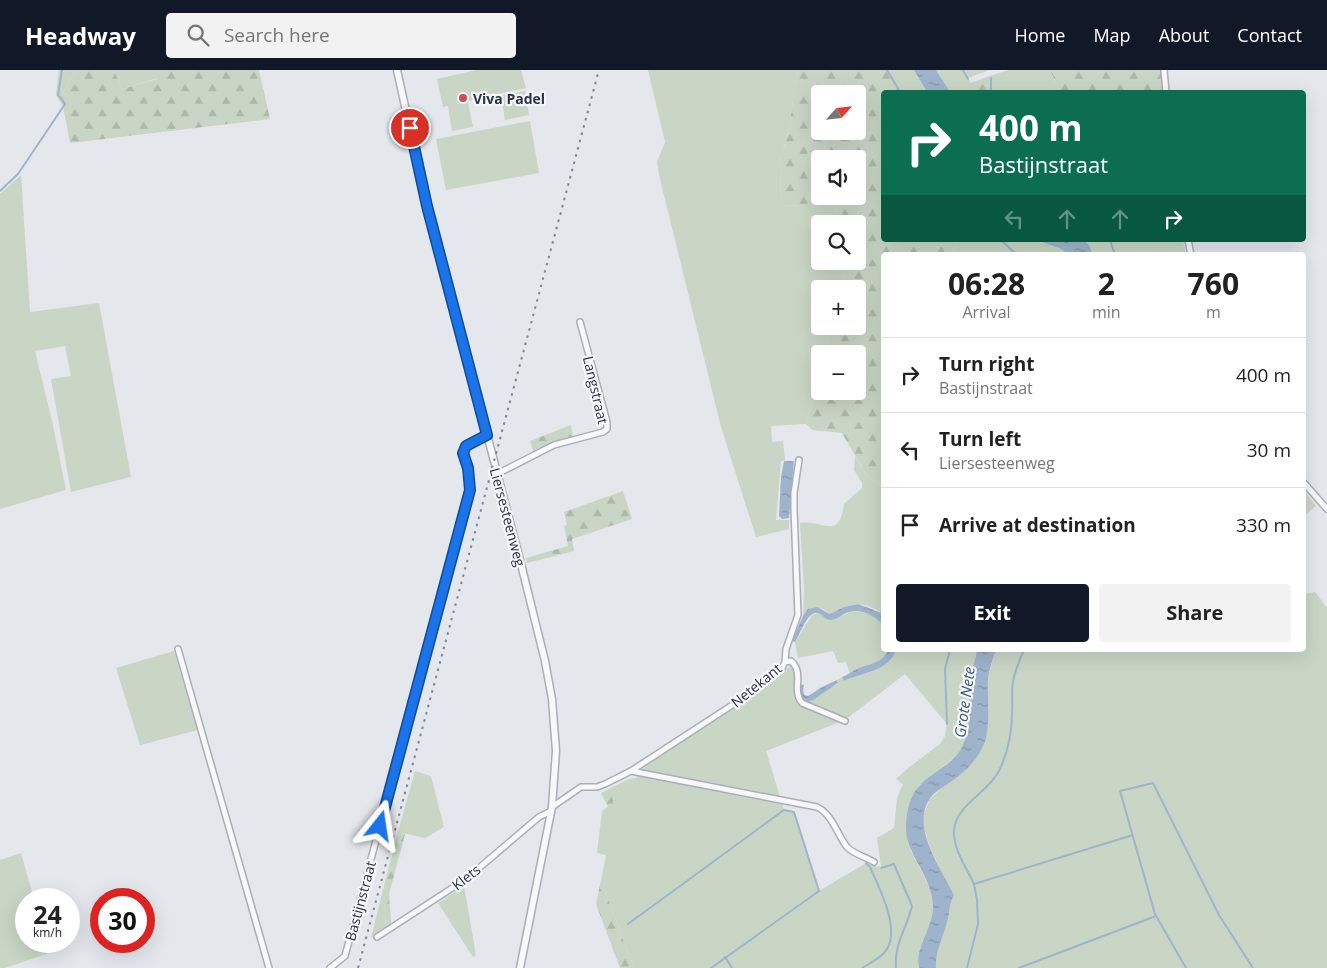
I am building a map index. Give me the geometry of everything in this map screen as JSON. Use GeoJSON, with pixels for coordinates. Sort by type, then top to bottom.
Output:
{"type":"FeatureCollection","features":[{"type":"Feature","properties":{"kind":"street","name":"Liersesteenweg"},"geometry":{"type":"LineString","coordinates":[[397,70],[427,206],[543,652],[552,699],[556,751],[551,809],[520,968]]}},
{"type":"Feature","properties":{"kind":"street"},"geometry":{"type":"LineString","coordinates":[[1164,70],[1166,90]]}},
{"type":"Feature","properties":{"kind":"street","name":"Langstraat"},"geometry":{"type":"LineString","coordinates":[[497,474],[554,446],[603,432],[607,429],[607,422],[580,322]]}},
{"type":"Feature","properties":{"kind":"street","name":"Bastijnstraat"},"geometry":{"type":"LineString","coordinates":[[330,968],[345,956],[470,490],[468,468],[463,453],[466,446],[487,435]]}},
{"type":"Feature","properties":{"kind":"street","name":"Netekant"},"geometry":{"type":"LineString","coordinates":[[551,809],[582,787],[605,784],[632,771],[743,698],[782,668],[785,662],[786,648],[798,615],[794,493],[799,460]]}},
{"type":"Feature","properties":{"kind":"street"},"geometry":{"type":"LineString","coordinates":[[1306,485],[1327,509]]}},
{"type":"Feature","properties":{"kind":"street"},"geometry":{"type":"LineString","coordinates":[[178,649],[269,968]]}},
{"type":"Feature","properties":{"kind":"street"},"geometry":{"type":"LineString","coordinates":[[785,662],[791,661],[795,665],[799,678],[797,697],[802,703],[845,721]]}},
{"type":"Feature","properties":{"kind":"street"},"geometry":{"type":"LineString","coordinates":[[632,771],[808,804],[821,809],[848,848],[874,862]]}},
{"type":"Feature","properties":{"kind":"street","name":"Klets"},"geometry":{"type":"LineString","coordinates":[[377,937],[466,879],[539,816],[551,809]]}},
{"type":"Feature","properties":{"kind":"green space"},"geometry":{"type":"Polygon","coordinates":[[[59,70],[76,70],[61,96],[63,106],[56,95],[59,70]]]}},
{"type":"Feature","properties":{"kind":"green space"},"geometry":{"type":"Polygon","coordinates":[[[76,70],[114,70],[122,89],[157,79],[155,70],[259,70],[270,119],[70,143],[61,96],[76,70]]]}},
{"type":"Feature","properties":{"kind":"green space"},"geometry":{"type":"Polygon","coordinates":[[[114,70],[155,70],[158,78],[122,89],[114,70]]]}},
{"type":"Feature","properties":{"kind":"green space","name":"Viva Padel"},"geometry":{"type":"Polygon","coordinates":[[[477,70],[521,70],[526,88],[454,104],[468,102],[473,127],[452,131],[448,106],[443,107],[437,79],[477,70]]]}},
{"type":"Feature","properties":{"kind":"green space"},"geometry":{"type":"Polygon","coordinates":[[[648,70],[797,70],[789,130],[780,161],[781,206],[836,205],[837,215],[811,215],[811,270],[844,270],[845,278],[844,280],[811,280],[811,335],[828,335],[826,345],[811,345],[812,400],[806,424],[771,426],[772,442],[783,441],[785,460],[781,461],[776,520],[789,520],[789,529],[756,537],[721,427],[660,179],[657,162],[665,142],[648,70]]]}},
{"type":"Feature","properties":{"kind":"green space"},"geometry":{"type":"Polygon","coordinates":[[[797,70],[887,70],[899,90],[881,90],[881,242],[958,242],[952,252],[881,252],[881,485],[867,476],[842,433],[812,430],[806,424],[812,400],[866,400],[866,345],[826,345],[828,335],[866,335],[866,280],[844,280],[844,270],[866,270],[866,215],[837,215],[836,205],[866,205],[866,150],[811,150],[811,205],[781,206],[780,161],[789,130],[797,70]]]}},
{"type":"Feature","properties":{"kind":"green space"},"geometry":{"type":"Polygon","coordinates":[[[887,70],[914,70],[926,90],[899,90],[887,70]]]}},
{"type":"Feature","properties":{"kind":"green space"},"geometry":{"type":"Polygon","coordinates":[[[936,70],[990,70],[968,78],[975,90],[949,90],[936,70]]]}},
{"type":"Feature","properties":{"kind":"green space"},"geometry":{"type":"Polygon","coordinates":[[[1008,70],[1050,70],[1059,90],[991,90],[990,76],[1008,70]]]}},
{"type":"Feature","properties":{"kind":"green space"},"geometry":{"type":"Polygon","coordinates":[[[1050,70],[1162,70],[1163,90],[1059,90],[1050,70]]]}},
{"type":"Feature","properties":{"kind":"green space"},"geometry":{"type":"Polygon","coordinates":[[[990,76],[991,90],[975,90],[970,83],[990,76]]]}},
{"type":"Feature","properties":{"kind":"green space","name":"Viva Padel"},"geometry":{"type":"Polygon","coordinates":[[[525,91],[529,115],[505,120],[501,96],[525,91]]]}},
{"type":"Feature","properties":{"kind":"green space"},"geometry":{"type":"Polygon","coordinates":[[[530,121],[539,173],[446,190],[436,139],[530,121]]]}},
{"type":"Feature","properties":{"kind":"green space"},"geometry":{"type":"Polygon","coordinates":[[[21,175],[30,312],[99,303],[131,477],[71,492],[51,379],[71,376],[65,346],[35,351],[66,490],[0,509],[0,194],[21,175]]]}},
{"type":"Feature","properties":{"kind":"green space"},"geometry":{"type":"Polygon","coordinates":[[[958,242],[1039,242],[1046,243],[1066,252],[952,252],[958,242]]]}},
{"type":"Feature","properties":{"kind":"green space"},"geometry":{"type":"Polygon","coordinates":[[[1086,242],[1183,242],[1185,252],[1092,252],[1086,242]]]}},
{"type":"Feature","properties":{"kind":"green space"},"geometry":{"type":"Polygon","coordinates":[[[571,425],[573,437],[533,451],[530,441],[571,425]]]}},
{"type":"Feature","properties":{"kind":"green space"},"geometry":{"type":"Polygon","coordinates":[[[855,456],[867,476],[881,485],[881,612],[869,606],[857,604],[830,614],[823,609],[811,608],[803,616],[804,589],[800,523],[834,526],[842,516],[844,504],[862,488],[862,483],[854,470],[855,456]]]}},
{"type":"Feature","properties":{"kind":"green space"},"geometry":{"type":"Polygon","coordinates":[[[623,491],[632,519],[572,539],[574,551],[527,563],[526,558],[568,546],[564,526],[567,525],[564,512],[623,491]]]}},
{"type":"Feature","properties":{"kind":"green space"},"geometry":{"type":"Polygon","coordinates":[[[1306,494],[1316,506],[1306,514],[1306,494]]]}},
{"type":"Feature","properties":{"kind":"green space"},"geometry":{"type":"Polygon","coordinates":[[[1315,592],[1327,608],[1327,968],[936,968],[938,950],[954,895],[930,847],[922,818],[930,799],[985,741],[988,677],[995,652],[1306,652],[1306,594],[1315,592]]]}},
{"type":"Feature","properties":{"kind":"green space"},"geometry":{"type":"Polygon","coordinates":[[[852,611],[870,614],[879,619],[881,621],[881,652],[887,652],[885,655],[877,662],[850,674],[846,662],[838,663],[833,651],[798,658],[795,642],[812,615],[818,613],[832,620],[852,611]]]}},
{"type":"Feature","properties":{"kind":"green space"},"geometry":{"type":"Polygon","coordinates":[[[174,651],[198,730],[140,745],[116,668],[174,651]]]}},
{"type":"Feature","properties":{"kind":"green space"},"geometry":{"type":"Polygon","coordinates":[[[895,652],[977,652],[970,680],[968,733],[961,750],[948,763],[919,785],[906,826],[911,851],[931,890],[934,904],[933,918],[921,947],[919,968],[634,968],[601,880],[606,855],[597,853],[602,811],[613,803],[613,792],[636,778],[646,765],[791,666],[795,669],[805,701],[838,684],[837,680],[842,677],[844,681],[881,667],[895,652]],[[905,674],[845,720],[766,751],[784,810],[794,812],[819,891],[866,863],[881,867],[877,838],[894,828],[897,798],[903,784],[896,779],[940,744],[945,736],[947,724],[905,674]]]}},
{"type":"Feature","properties":{"kind":"green space"},"geometry":{"type":"Polygon","coordinates":[[[415,771],[431,776],[444,827],[425,838],[398,832],[415,771]]]}},
{"type":"Feature","properties":{"kind":"green space"},"geometry":{"type":"Polygon","coordinates":[[[636,778],[613,792],[613,803],[608,807],[601,793],[629,779],[636,778]]]}},
{"type":"Feature","properties":{"kind":"green space"},"geometry":{"type":"Polygon","coordinates":[[[398,832],[405,834],[389,894],[391,923],[386,925],[384,902],[380,901],[398,832]]]}},
{"type":"Feature","properties":{"kind":"green space"},"geometry":{"type":"Polygon","coordinates":[[[21,853],[31,888],[15,888],[15,953],[49,953],[5,968],[0,968],[0,860],[21,853]]]}},
{"type":"Feature","properties":{"kind":"green space"},"geometry":{"type":"Polygon","coordinates":[[[601,880],[634,968],[620,968],[596,904],[601,880]]]}},
{"type":"Feature","properties":{"kind":"green space"},"geometry":{"type":"Polygon","coordinates":[[[464,886],[476,955],[473,957],[438,903],[464,886]]]}},
{"type":"Feature","properties":{"kind":"green space"},"geometry":{"type":"Polygon","coordinates":[[[380,901],[384,902],[386,925],[391,923],[392,926],[371,938],[380,901]]]}},
{"type":"Feature","properties":{"kind":"water"},"geometry":{"type":"Polygon","coordinates":[[[914,70],[936,70],[949,90],[926,90],[914,70]]]}},
{"type":"Feature","properties":{"kind":"water"},"geometry":{"type":"Polygon","coordinates":[[[1042,242],[1086,242],[1092,252],[1066,252],[1042,242]]]}},
{"type":"Feature","properties":{"kind":"water"},"geometry":{"type":"Polygon","coordinates":[[[784,461],[794,461],[789,518],[782,519],[779,516],[781,477],[784,461]]]}},
{"type":"Feature","properties":{"kind":"water"},"geometry":{"type":"Polygon","coordinates":[[[858,604],[881,613],[881,623],[871,615],[856,611],[851,611],[832,620],[814,613],[806,621],[795,642],[792,641],[808,609],[817,607],[830,614],[844,607],[858,604]]]}},
{"type":"Feature","properties":{"kind":"water"},"geometry":{"type":"Polygon","coordinates":[[[887,652],[895,652],[887,663],[881,667],[844,681],[842,677],[883,658],[887,652]]]}},
{"type":"Feature","properties":{"kind":"water"},"geometry":{"type":"Polygon","coordinates":[[[977,652],[995,652],[988,679],[988,721],[984,744],[970,766],[933,795],[924,811],[926,836],[930,849],[954,895],[938,950],[936,968],[919,968],[919,953],[931,921],[933,906],[929,885],[909,845],[906,824],[907,813],[911,798],[917,789],[924,781],[953,759],[962,747],[969,714],[970,680],[977,652]]]}},
{"type":"Feature","properties":{"kind":"water"},"geometry":{"type":"Polygon","coordinates":[[[837,680],[838,683],[813,700],[807,702],[800,694],[800,684],[804,685],[804,693],[808,696],[837,680]]]}},
{"type":"Feature","properties":{"kind":"waterway"},"geometry":{"type":"LineString","coordinates":[[0,191],[18,174],[65,104],[58,95],[62,70]]}},
{"type":"Feature","properties":{"kind":"waterway"},"geometry":{"type":"LineString","coordinates":[[887,70],[899,90]]}},
{"type":"Feature","properties":{"kind":"waterway"},"geometry":{"type":"LineString","coordinates":[[963,70],[968,79]]}},
{"type":"Feature","properties":{"kind":"waterway"},"geometry":{"type":"LineString","coordinates":[[991,78],[991,90]]}},
{"type":"Feature","properties":{"kind":"waterway"},"geometry":{"type":"LineString","coordinates":[[1003,242],[1014,252]]}},
{"type":"Feature","properties":{"kind":"waterway"},"geometry":{"type":"LineString","coordinates":[[1111,242],[1114,252]]}},
{"type":"Feature","properties":{"kind":"waterway","name":"Grote Nete"},"geometry":{"type":"LineString","coordinates":[[947,724],[945,669],[949,652]]}},
{"type":"Feature","properties":{"kind":"waterway"},"geometry":{"type":"LineString","coordinates":[[974,884],[961,859],[954,838],[954,831],[960,814],[994,779],[1002,764],[1009,743],[1013,682],[1023,652]]}},
{"type":"Feature","properties":{"kind":"waterway"},"geometry":{"type":"LineString","coordinates":[[1186,968],[1155,914],[1120,791],[1153,783],[1219,915],[1253,968]]}},
{"type":"Feature","properties":{"kind":"waterway"},"geometry":{"type":"LineString","coordinates":[[628,924],[784,810],[794,812],[819,891],[711,968]]}},
{"type":"Feature","properties":{"kind":"waterway"},"geometry":{"type":"LineString","coordinates":[[967,968],[978,924],[974,884],[1133,835]]}},
{"type":"Feature","properties":{"kind":"waterway"},"geometry":{"type":"LineString","coordinates":[[862,968],[883,955],[890,940],[891,930],[890,919],[883,896],[870,867],[866,863]]}},
{"type":"Feature","properties":{"kind":"waterway"},"geometry":{"type":"LineString","coordinates":[[881,868],[894,864],[912,906],[899,943],[896,968]]}},
{"type":"Feature","properties":{"kind":"waterway"},"geometry":{"type":"LineString","coordinates":[[1019,968],[1156,916]]}},
{"type":"Feature","properties":{"kind":"waterway"},"geometry":{"type":"LineString","coordinates":[[725,957],[732,968]]}},
{"type":"Feature","properties":{"kind":"railway"},"geometry":{"type":"LineString","coordinates":[[358,968],[599,70]]}},
{"type":"Feature","properties":{"kind":"place","name":"Viva Padel"},"geometry":{"type":"Point","coordinates":[463,98]}},
{"type":"Feature","properties":{"kind":"route"},"geometry":{"type":"LineString","coordinates":[[380,826],[470,490],[468,468],[463,453],[466,446],[487,435],[427,206],[410,128]]}}]}
